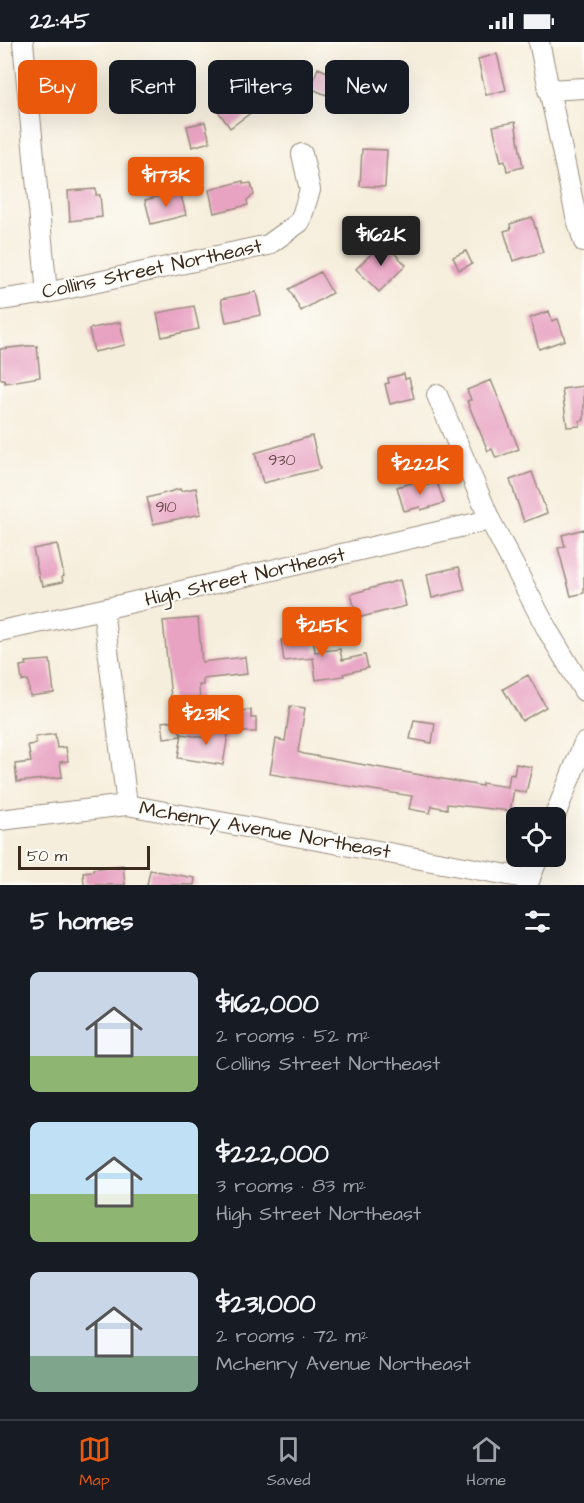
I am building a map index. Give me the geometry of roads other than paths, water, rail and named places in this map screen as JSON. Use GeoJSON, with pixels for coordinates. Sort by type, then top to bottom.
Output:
{"type":"FeatureCollection","features":[{"type":"Feature","properties":{"kind":"street"},"geometry":{"type":"LineString","coordinates":[[23,42],[47,293]]}},
{"type":"Feature","properties":{"kind":"street"},"geometry":{"type":"LineString","coordinates":[[539,42],[576,216],[584,242]]}},
{"type":"Feature","properties":{"kind":"street"},"geometry":{"type":"LineString","coordinates":[[548,90],[584,88]]}},
{"type":"Feature","properties":{"kind":"street","name":"Collins Street Northeast"},"geometry":{"type":"LineString","coordinates":[[0,300],[47,293],[268,245],[300,222],[310,190],[302,154]]}},
{"type":"Feature","properties":{"kind":"street"},"geometry":{"type":"LineString","coordinates":[[436,395],[490,520],[548,631],[584,691]]}},
{"type":"Feature","properties":{"kind":"street","name":"High Street Northeast"},"geometry":{"type":"LineString","coordinates":[[0,631],[490,520]]}},
{"type":"Feature","properties":{"kind":"street"},"geometry":{"type":"LineString","coordinates":[[103,609],[127,805]]}},
{"type":"Feature","properties":{"kind":"street"},"geometry":{"type":"LineString","coordinates":[[558,807],[584,743]]}},
{"type":"Feature","properties":{"kind":"street","name":"Mchenry Avenue Northeast"},"geometry":{"type":"LineString","coordinates":[[0,820],[127,805],[529,882]]}},
{"type":"Feature","properties":{"kind":"street"},"geometry":{"type":"LineString","coordinates":[[529,882],[535,867]]}}]}
